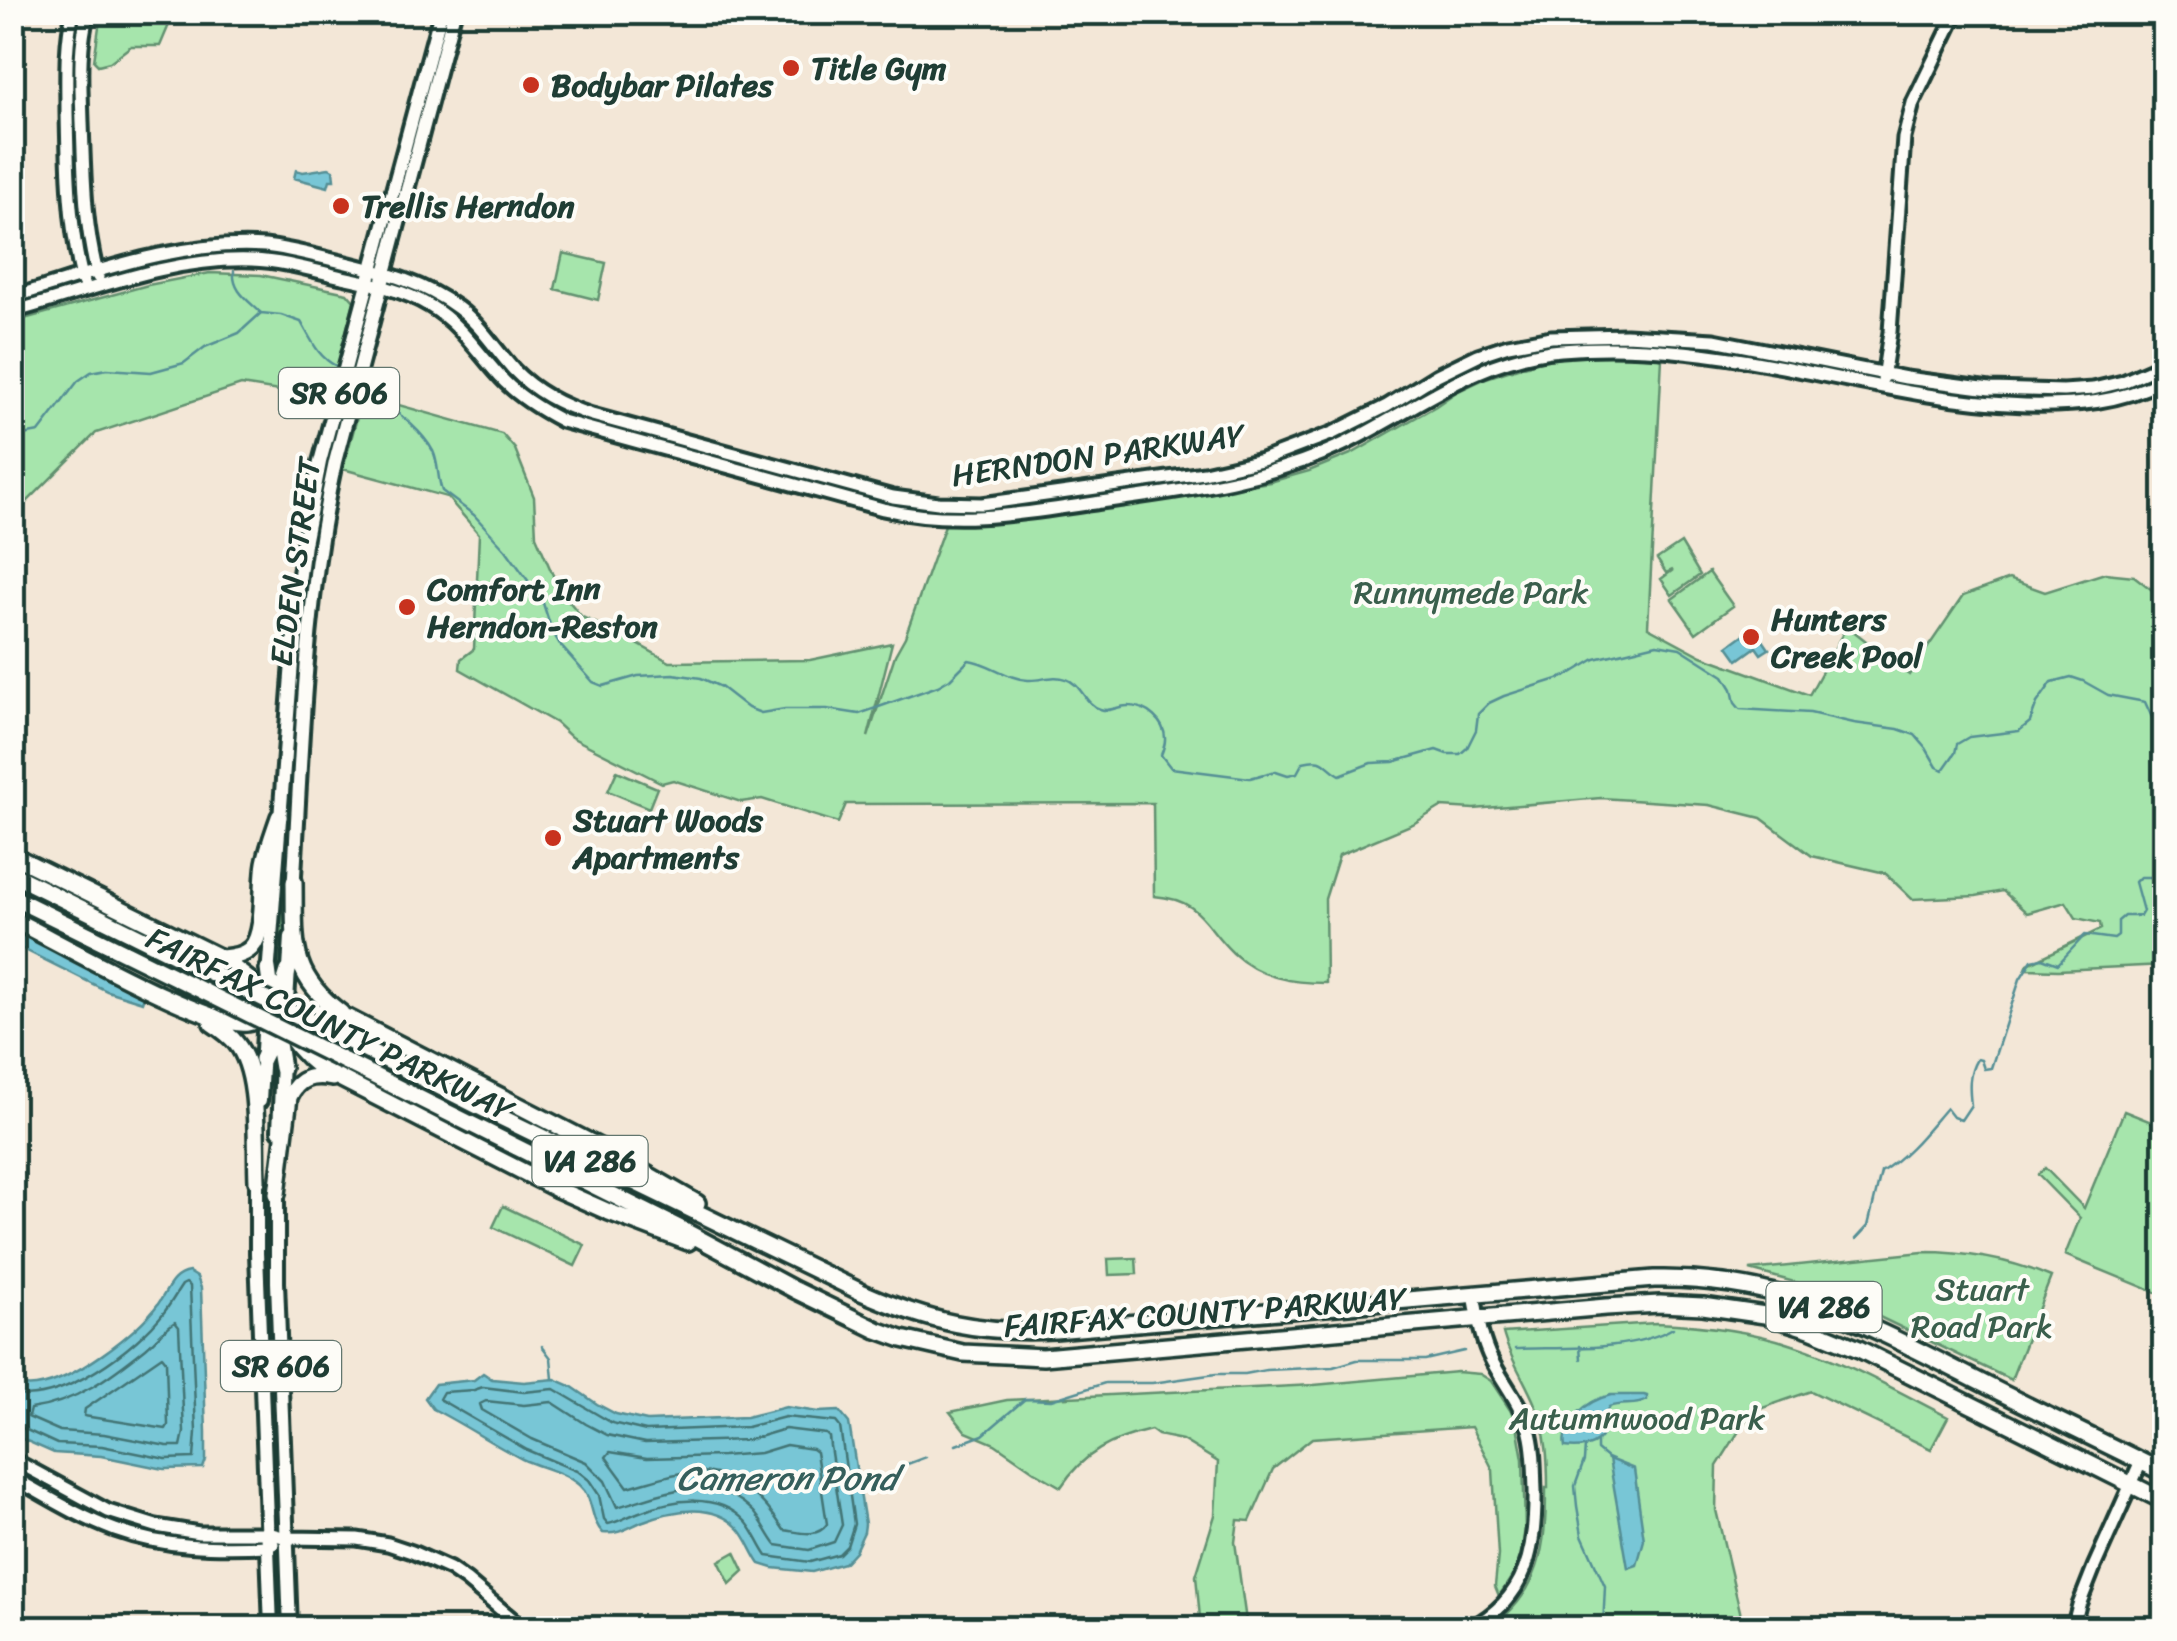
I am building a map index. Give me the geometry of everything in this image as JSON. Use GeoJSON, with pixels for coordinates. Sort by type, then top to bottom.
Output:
{"type":"FeatureCollection","features":[{"type":"Feature","properties":{"kind":"highway"},"geometry":{"type":"LineString","coordinates":[[221,958],[246,952],[255,942],[264,868],[279,816]]}},
{"type":"Feature","properties":{"kind":"highway"},"geometry":{"type":"LineString","coordinates":[[12,856],[221,958],[248,979],[305,1056],[340,1080],[573,1197],[784,1284]]}},
{"type":"Feature","properties":{"kind":"highway","name":"FAIRFAX COUNTY PARKWAY"},"geometry":{"type":"LineString","coordinates":[[12,874],[674,1202],[886,1304],[926,1318],[1014,1332],[1678,1279],[1732,1283],[1786,1294],[1830,1309],[2164,1473]]}},
{"type":"Feature","properties":{"kind":"highway"},"geometry":{"type":"LineString","coordinates":[[294,882],[300,967],[314,990],[348,1018]]}},
{"type":"Feature","properties":{"kind":"highway","name":"FAIRFAX COUNTY PARKWAY"},"geometry":{"type":"LineString","coordinates":[[12,897],[784,1284],[902,1338],[963,1352],[1009,1357],[1079,1355],[1660,1304],[1703,1306],[1765,1315],[1810,1329],[2164,1501]]}},
{"type":"Feature","properties":{"kind":"highway"},"geometry":{"type":"LineString","coordinates":[[12,919],[188,1008],[236,1043],[253,1082],[257,1181]]}},
{"type":"Feature","properties":{"kind":"highway"},"geometry":{"type":"LineString","coordinates":[[268,970],[269,1008]]}},
{"type":"Feature","properties":{"kind":"highway"},"geometry":{"type":"LineString","coordinates":[[188,1008],[228,1022],[250,1022],[269,1008],[288,971]]}},
{"type":"Feature","properties":{"kind":"highway"},"geometry":{"type":"LineString","coordinates":[[262,1059],[295,1017],[309,1011],[324,1011],[348,1018],[603,1149],[836,1280]]}},
{"type":"Feature","properties":{"kind":"highway"},"geometry":{"type":"LineString","coordinates":[[282,1029],[282,1071]]}},
{"type":"Feature","properties":{"kind":"highway"},"geometry":{"type":"LineString","coordinates":[[277,1194],[286,1105],[292,1090],[302,1080],[314,1076],[340,1080]]}},
{"type":"Feature","properties":{"kind":"main road"},"geometry":{"type":"LineString","coordinates":[[72,12],[67,56],[72,233],[85,291]]}},
{"type":"Feature","properties":{"kind":"main road"},"geometry":{"type":"LineString","coordinates":[[88,12],[81,60],[83,164],[88,233],[101,286]]}},
{"type":"Feature","properties":{"kind":"main road","name":"ELDEN STREET"},"geometry":{"type":"LineString","coordinates":[[282,1029],[310,610],[320,533],[440,12]]}},
{"type":"Feature","properties":{"kind":"main road","name":"ELDEN STREET"},"geometry":{"type":"LineString","coordinates":[[268,970],[304,544],[320,462],[454,12]]}},
{"type":"Feature","properties":{"kind":"main road"},"geometry":{"type":"LineString","coordinates":[[1881,387],[1890,332],[1904,138],[1913,103],[1957,12]]}},
{"type":"Feature","properties":{"kind":"main road","name":"HERNDON PARKWAY"},"geometry":{"type":"LineString","coordinates":[[12,297],[166,254],[208,247],[280,248],[377,278],[428,304],[469,338],[507,384],[529,402],[562,420],[883,509],[942,518],[1016,515],[1253,477],[1338,447],[1484,368],[1556,350],[1694,352],[1963,401],[2067,406],[2110,400],[2164,380]]}},
{"type":"Feature","properties":{"kind":"main road","name":"HERNDON PARKWAY"},"geometry":{"type":"LineString","coordinates":[[12,312],[167,268],[240,260],[377,278],[430,290],[453,304],[476,323],[524,380],[564,405],[893,496],[938,504],[998,503],[1249,464],[1334,433],[1478,355],[1551,337],[1684,337],[1976,388],[2078,391],[2124,382],[2164,364]]}},
{"type":"Feature","properties":{"kind":"main road","name":"SR 606"},"geometry":{"type":"LineString","coordinates":[[269,1008],[262,1059],[257,1252],[271,1628]]}},
{"type":"Feature","properties":{"kind":"main road","name":"SR 606"},"geometry":{"type":"LineString","coordinates":[[282,1071],[277,1282],[290,1628]]}},
{"type":"Feature","properties":{"kind":"main road"},"geometry":{"type":"LineString","coordinates":[[1470,1628],[1502,1606],[1520,1580],[1532,1550],[1535,1518],[1534,1456],[1528,1426],[1492,1361],[1474,1294]]}},
{"type":"Feature","properties":{"kind":"main road"},"geometry":{"type":"LineString","coordinates":[[12,1459],[134,1520],[198,1533],[268,1540]]}},
{"type":"Feature","properties":{"kind":"main road"},"geometry":{"type":"LineString","coordinates":[[2073,1628],[2079,1605],[2142,1462]]}},
{"type":"Feature","properties":{"kind":"main road"},"geometry":{"type":"LineString","coordinates":[[12,1477],[97,1523],[132,1536],[195,1546],[286,1538],[357,1539],[388,1544],[429,1558],[466,1580],[524,1628]]}},
{"type":"Feature","properties":{"kind":"green space"},"geometry":{"type":"Polygon","coordinates":[[[101,12],[174,13],[160,46],[131,46],[110,62],[98,65],[94,61],[101,12]]]}},
{"type":"Feature","properties":{"kind":"green space"},"geometry":{"type":"Polygon","coordinates":[[[563,253],[606,263],[598,300],[555,289],[563,253]]]}},
{"type":"Feature","properties":{"kind":"green space"},"geometry":{"type":"Polygon","coordinates":[[[210,273],[261,275],[347,293],[354,301],[329,399],[241,385],[96,433],[13,516],[13,322],[148,285],[210,273]]]}},
{"type":"Feature","properties":{"kind":"green space","name":"Runnymede Park"},"geometry":{"type":"Polygon","coordinates":[[[1611,355],[1662,358],[1648,627],[1702,656],[1809,695],[1847,626],[1909,675],[1963,596],[2009,579],[2045,592],[2105,573],[2134,576],[2156,593],[2164,611],[2164,965],[2026,969],[2028,964],[2101,929],[2100,923],[2076,918],[2066,902],[2027,913],[2003,891],[1912,899],[1885,873],[1812,856],[1761,818],[1709,805],[1601,798],[1474,809],[1441,807],[1413,824],[1339,855],[1325,899],[1326,983],[1276,977],[1233,953],[1193,908],[1154,896],[1153,803],[846,804],[838,823],[762,799],[741,802],[673,780],[662,783],[571,737],[556,723],[460,669],[461,659],[474,649],[479,534],[447,497],[343,469],[361,403],[374,398],[502,434],[515,449],[534,497],[536,536],[559,589],[582,617],[635,638],[634,642],[670,662],[810,660],[892,643],[868,737],[945,525],[982,524],[1270,482],[1353,453],[1486,378],[1540,361],[1611,355]]]}},
{"type":"Feature","properties":{"kind":"green space"},"geometry":{"type":"Polygon","coordinates":[[[1681,543],[1700,575],[1672,595],[1661,579],[1673,570],[1666,573],[1657,559],[1681,543]]]}},
{"type":"Feature","properties":{"kind":"green space"},"geometry":{"type":"Polygon","coordinates":[[[1709,572],[1733,606],[1696,633],[1672,599],[1709,572]]]}},
{"type":"Feature","properties":{"kind":"green space"},"geometry":{"type":"Polygon","coordinates":[[[617,771],[657,788],[649,808],[608,791],[617,771]]]}},
{"type":"Feature","properties":{"kind":"green space"},"geometry":{"type":"Polygon","coordinates":[[[287,828],[289,895],[281,973],[282,865],[287,828]]]}},
{"type":"Feature","properties":{"kind":"green space","name":"Stuart Road Park"},"geometry":{"type":"Polygon","coordinates":[[[2124,1111],[2164,1127],[2164,1296],[2065,1255],[2080,1218],[2038,1175],[2045,1168],[2084,1208],[2124,1111]]]}},
{"type":"Feature","properties":{"kind":"green space"},"geometry":{"type":"Polygon","coordinates":[[[503,1206],[585,1245],[575,1266],[493,1227],[503,1206]]]}},
{"type":"Feature","properties":{"kind":"green space","name":"Stuart Road Park"},"geometry":{"type":"Polygon","coordinates":[[[1923,1252],[1988,1258],[2051,1277],[2011,1380],[1846,1301],[1750,1270],[1923,1252]]]}},
{"type":"Feature","properties":{"kind":"green space"},"geometry":{"type":"Polygon","coordinates":[[[1136,1258],[1137,1274],[1109,1275],[1108,1259],[1136,1258]]]}},
{"type":"Feature","properties":{"kind":"green space","name":"Autumnwood Park"},"geometry":{"type":"Polygon","coordinates":[[[1656,1323],[1726,1329],[1793,1345],[1852,1368],[1948,1417],[1931,1449],[1811,1391],[1751,1412],[1717,1466],[1716,1510],[1744,1628],[1490,1628],[1520,1599],[1537,1567],[1548,1488],[1540,1417],[1503,1333],[1656,1323]]]}},
{"type":"Feature","properties":{"kind":"green space"},"geometry":{"type":"Polygon","coordinates":[[[1457,1372],[1480,1374],[1491,1381],[1516,1419],[1523,1459],[1525,1528],[1520,1564],[1499,1596],[1495,1586],[1498,1555],[1493,1470],[1471,1427],[1312,1438],[1273,1469],[1250,1521],[1238,1520],[1235,1542],[1247,1628],[1201,1628],[1196,1576],[1215,1515],[1218,1462],[1182,1440],[1151,1430],[1100,1449],[1079,1465],[1061,1487],[995,1444],[966,1432],[950,1412],[1007,1400],[1314,1385],[1457,1372]]]}},
{"type":"Feature","properties":{"kind":"green space"},"geometry":{"type":"Polygon","coordinates":[[[735,1552],[744,1571],[730,1584],[719,1561],[735,1552]]]}},
{"type":"Feature","properties":{"kind":"water"},"geometry":{"type":"Polygon","coordinates":[[[329,168],[334,180],[330,180],[328,187],[294,178],[296,170],[329,168]]]}},
{"type":"Feature","properties":{"kind":"water","name":"Hunters Creek Pool"},"geometry":{"type":"Polygon","coordinates":[[[1754,627],[1769,649],[1761,654],[1756,647],[1738,660],[1728,646],[1754,627]]]}},
{"type":"Feature","properties":{"kind":"water"},"geometry":{"type":"Polygon","coordinates":[[[12,926],[144,996],[142,1002],[107,991],[13,944],[12,926]]]}},
{"type":"Feature","properties":{"kind":"water"},"geometry":{"type":"Polygon","coordinates":[[[189,1272],[197,1277],[201,1288],[206,1432],[203,1468],[164,1469],[101,1456],[54,1453],[13,1435],[13,1384],[33,1386],[51,1382],[85,1366],[135,1329],[174,1280],[189,1272]]]}},
{"type":"Feature","properties":{"kind":"water","name":"Cameron Pond"},"geometry":{"type":"Polygon","coordinates":[[[483,1373],[492,1379],[524,1382],[555,1379],[616,1414],[647,1421],[746,1417],[786,1407],[839,1411],[849,1423],[864,1532],[844,1563],[812,1572],[760,1564],[739,1529],[729,1520],[705,1511],[666,1514],[618,1532],[603,1533],[588,1496],[573,1480],[500,1447],[433,1409],[425,1398],[435,1384],[474,1380],[483,1373]]]}},
{"type":"Feature","properties":{"kind":"water"},"geometry":{"type":"Polygon","coordinates":[[[1611,1395],[1644,1395],[1647,1400],[1609,1407],[1597,1441],[1565,1447],[1567,1429],[1578,1413],[1611,1395]]]}},
{"type":"Feature","properties":{"kind":"water"},"geometry":{"type":"Polygon","coordinates":[[[1609,1459],[1634,1469],[1644,1540],[1637,1565],[1628,1568],[1609,1459]]]}},
{"type":"Feature","properties":{"kind":"waterway"},"geometry":{"type":"LineString","coordinates":[[234,271],[238,290],[261,313]]}},
{"type":"Feature","properties":{"kind":"waterway"},"geometry":{"type":"LineString","coordinates":[[12,437],[39,432],[78,381],[91,372],[151,372],[184,363],[205,347],[239,333],[261,313],[301,322],[319,352],[336,366]]}},
{"type":"Feature","properties":{"kind":"waterway"},"geometry":{"type":"LineString","coordinates":[[367,389],[427,442],[435,456],[442,491],[474,515],[506,550],[542,600],[561,646],[593,682],[603,686],[638,676],[673,674],[701,678],[761,713],[827,709],[859,714],[938,686],[969,660],[1020,679],[1066,679],[1100,709],[1129,706],[1148,712],[1162,727],[1165,740],[1161,755],[1171,768],[1250,778],[1276,771],[1297,773],[1303,762],[1317,760],[1340,775],[1371,763],[1393,762],[1436,750],[1460,754],[1476,730],[1478,714],[1489,703],[1567,676],[1595,659],[1657,644],[1680,648],[1724,676],[1740,709],[1810,713],[1898,729],[1915,735],[1943,770],[1957,744],[1969,737],[2019,731],[2030,722],[2037,703],[2052,682],[2071,677],[2108,695],[2145,702],[2164,754]]}},
{"type":"Feature","properties":{"kind":"waterway"},"geometry":{"type":"LineString","coordinates":[[1856,1239],[1868,1226],[1881,1172],[1908,1150],[1946,1108],[1961,1120],[1971,1105],[1974,1065],[1977,1059],[1984,1069],[1991,1068],[2020,979],[2032,960],[2042,958],[2058,964],[2085,935],[2114,939],[2118,936],[2118,921],[2124,916],[2140,916],[2143,911],[2135,882],[2140,877],[2164,881]]}},
{"type":"Feature","properties":{"kind":"waterway"},"geometry":{"type":"LineString","coordinates":[[1515,1349],[1617,1345],[1673,1328]]}},
{"type":"Feature","properties":{"kind":"waterway"},"geometry":{"type":"LineString","coordinates":[[542,1346],[551,1358],[553,1379]]}},
{"type":"Feature","properties":{"kind":"waterway"},"geometry":{"type":"LineString","coordinates":[[1580,1346],[1581,1359]]}},
{"type":"Feature","properties":{"kind":"waterway"},"geometry":{"type":"LineString","coordinates":[[956,1445],[983,1435],[1025,1399],[1051,1400],[1105,1383],[1152,1383],[1216,1374],[1333,1367],[1357,1360],[1425,1360],[1464,1351]]}},
{"type":"Feature","properties":{"kind":"waterway"},"geometry":{"type":"LineString","coordinates":[[1597,1442],[1597,1450],[1608,1459]]}},
{"type":"Feature","properties":{"kind":"waterway"},"geometry":{"type":"LineString","coordinates":[[1585,1447],[1575,1486],[1582,1535],[1605,1586],[1603,1628]]}},
{"type":"Feature","properties":{"kind":"waterway"},"geometry":{"type":"LineString","coordinates":[[902,1466],[926,1457]]}},
{"type":"Feature","properties":{"kind":"place","name":"Title Gym"},"geometry":{"type":"Point","coordinates":[791,68]}},
{"type":"Feature","properties":{"kind":"place","name":"Bodybar Pilates"},"geometry":{"type":"Point","coordinates":[531,85]}},
{"type":"Feature","properties":{"kind":"place","name":"Trellis Herndon"},"geometry":{"type":"Point","coordinates":[341,206]}},
{"type":"Feature","properties":{"kind":"place","name":"Comfort Inn Herndon-Reston"},"geometry":{"type":"Point","coordinates":[407,607]}},
{"type":"Feature","properties":{"kind":"place","name":"Hunters Creek Pool"},"geometry":{"type":"Point","coordinates":[1751,637]}},
{"type":"Feature","properties":{"kind":"place","name":"Stuart Woods Apartments"},"geometry":{"type":"Point","coordinates":[553,838]}}]}
